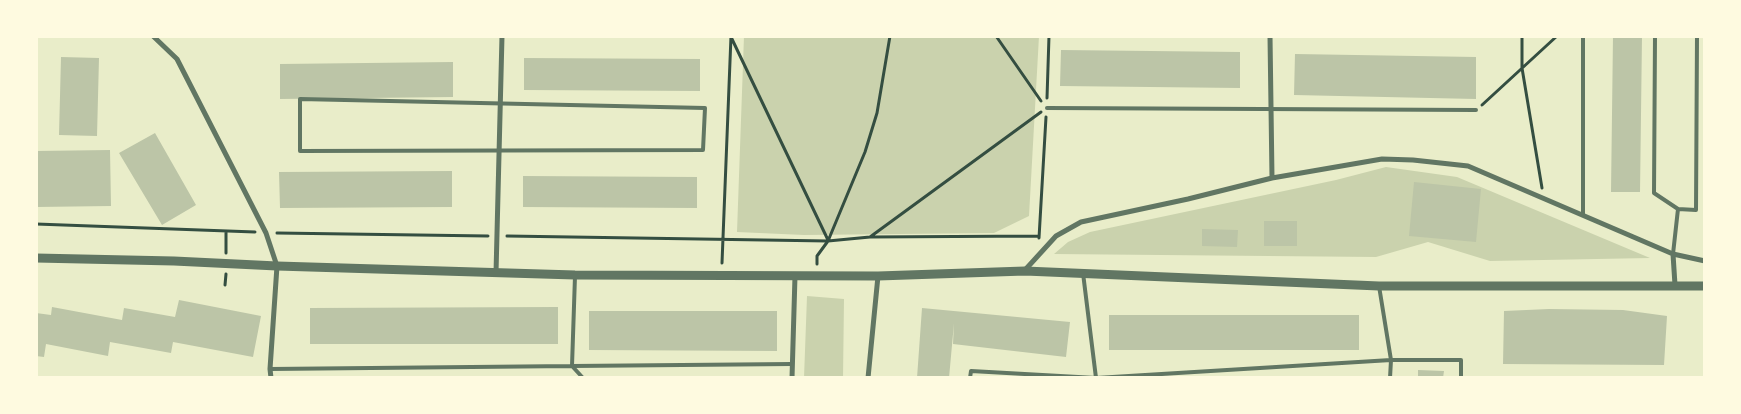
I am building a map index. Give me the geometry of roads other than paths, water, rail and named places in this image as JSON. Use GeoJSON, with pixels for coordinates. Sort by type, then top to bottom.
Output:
{"type":"FeatureCollection","features":[{"type":"Feature","properties":{"kind":"street"},"geometry":{"type":"LineString","coordinates":[[153,36],[177,59],[266,232],[277,266],[271,378]]}},
{"type":"Feature","properties":{"kind":"street"},"geometry":{"type":"LineString","coordinates":[[496,273],[502,36]]}},
{"type":"Feature","properties":{"kind":"street"},"geometry":{"type":"LineString","coordinates":[[1270,36],[1272,178]]}},
{"type":"Feature","properties":{"kind":"street"},"geometry":{"type":"LineString","coordinates":[[1025,271],[1056,236],[1081,222],[1188,200],[1272,178],[1382,159],[1413,160],[1468,166],[1673,254],[1705,261]]}},
{"type":"Feature","properties":{"kind":"street"},"geometry":{"type":"LineString","coordinates":[[1673,254],[1675,285]]}},
{"type":"Feature","properties":{"kind":"street"},"geometry":{"type":"LineString","coordinates":[[36,258],[575,275],[878,276],[1025,271],[1379,286],[1705,286]]}},
{"type":"Feature","properties":{"kind":"street"},"geometry":{"type":"LineString","coordinates":[[792,378],[795,276]]}},
{"type":"Feature","properties":{"kind":"street"},"geometry":{"type":"LineString","coordinates":[[868,378],[878,276]]}},
{"type":"Feature","properties":{"kind":"lane"},"geometry":{"type":"LineString","coordinates":[[1582,36],[1583,215]]}},
{"type":"Feature","properties":{"kind":"lane"},"geometry":{"type":"LineString","coordinates":[[1655,36],[1654,193],[1678,209],[1696,210],[1697,36]]}},
{"type":"Feature","properties":{"kind":"lane"},"geometry":{"type":"LineString","coordinates":[[300,99],[500,104],[705,108],[703,150],[300,151],[300,99]]}},
{"type":"Feature","properties":{"kind":"lane"},"geometry":{"type":"LineString","coordinates":[[1047,108],[1476,110]]}},
{"type":"Feature","properties":{"kind":"lane"},"geometry":{"type":"LineString","coordinates":[[1673,254],[1678,209]]}},
{"type":"Feature","properties":{"kind":"lane"},"geometry":{"type":"LineString","coordinates":[[1083,273],[1096,378]]}},
{"type":"Feature","properties":{"kind":"lane"},"geometry":{"type":"LineString","coordinates":[[575,275],[572,366],[583,378]]}},
{"type":"Feature","properties":{"kind":"lane"},"geometry":{"type":"LineString","coordinates":[[1379,286],[1391,360],[1390,378]]}},
{"type":"Feature","properties":{"kind":"lane"},"geometry":{"type":"LineString","coordinates":[[970,378],[971,371],[1096,378],[1391,360],[1461,360],[1461,378]]}},
{"type":"Feature","properties":{"kind":"lane"},"geometry":{"type":"LineString","coordinates":[[270,369],[792,364]]}}]}
